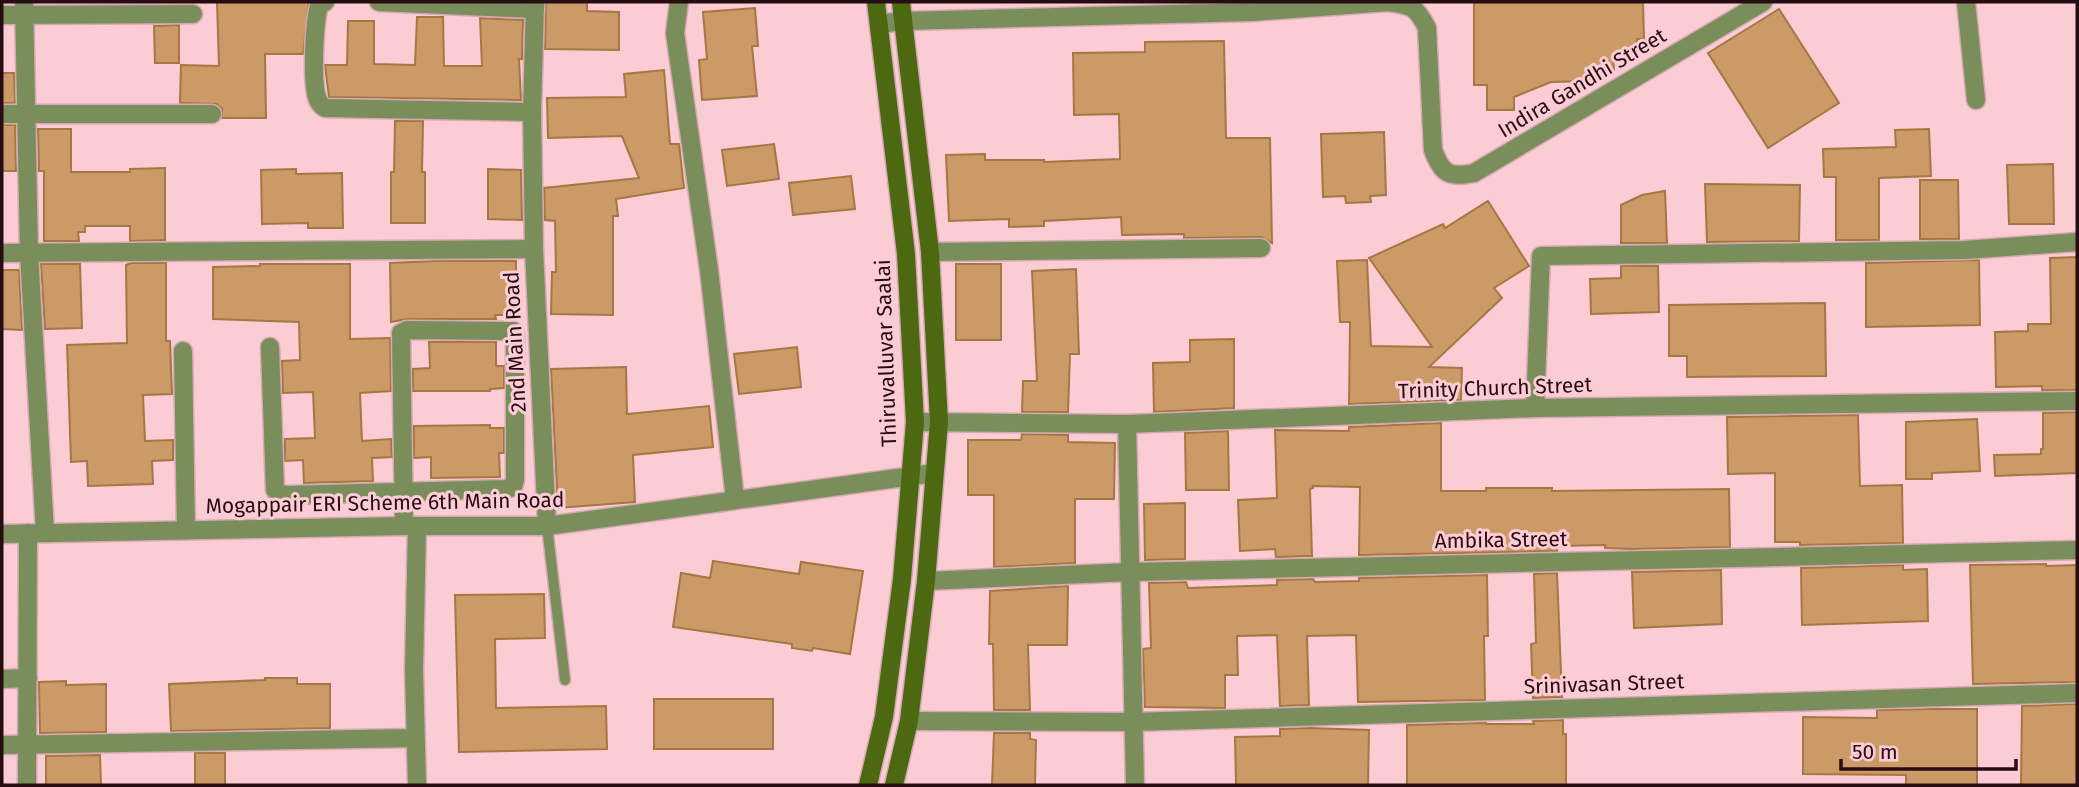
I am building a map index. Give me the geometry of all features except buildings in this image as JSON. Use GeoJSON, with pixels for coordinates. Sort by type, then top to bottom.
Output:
{"type":"FeatureCollection","features":[{"type":"Feature","properties":{"kind":"main road","name":"Thiruvalluvar Saalai"},"geometry":{"type":"LineString","coordinates":[[868,785],[884,717],[902,579],[915,422],[906,254],[876,2]]}},
{"type":"Feature","properties":{"kind":"main road"},"geometry":{"type":"LineString","coordinates":[[894,785],[909,721],[926,581],[939,422],[930,252],[901,2]]}},
{"type":"Feature","properties":{"kind":"street"},"geometry":{"type":"LineString","coordinates":[[325,2],[320,3],[315,15],[315,85],[317,98],[326,108],[532,112]]}},
{"type":"Feature","properties":{"kind":"street"},"geometry":{"type":"LineString","coordinates":[[379,2],[535,5]]}},
{"type":"Feature","properties":{"kind":"street"},"geometry":{"type":"LineString","coordinates":[[678,2],[675,33],[709,270],[735,499]]}},
{"type":"Feature","properties":{"kind":"street","name":"Indira Gandhi Street"},"geometry":{"type":"LineString","coordinates":[[1251,7],[1388,2],[1410,5],[1427,28],[1433,150],[1438,164],[1445,172],[1458,176],[1474,173],[1763,2]]}},
{"type":"Feature","properties":{"kind":"street"},"geometry":{"type":"LineString","coordinates":[[1966,2],[1976,100]]}},
{"type":"Feature","properties":{"kind":"street","name":"2nd Main Road"},"geometry":{"type":"LineString","coordinates":[[535,5],[532,112],[534,249],[547,526]]}},
{"type":"Feature","properties":{"kind":"street"},"geometry":{"type":"LineString","coordinates":[[879,24],[1251,7]]}},
{"type":"Feature","properties":{"kind":"street"},"geometry":{"type":"LineString","coordinates":[[24,8],[37,533],[28,678],[27,785]]}},
{"type":"Feature","properties":{"kind":"street"},"geometry":{"type":"LineString","coordinates":[[2,15],[24,8],[193,14]]}},
{"type":"Feature","properties":{"kind":"street"},"geometry":{"type":"LineString","coordinates":[[2,114],[212,114]]}},
{"type":"Feature","properties":{"kind":"street"},"geometry":{"type":"LineString","coordinates":[[1535,408],[1541,256],[1964,250],[2077,242]]}},
{"type":"Feature","properties":{"kind":"street"},"geometry":{"type":"LineString","coordinates":[[930,252],[1261,248]]}},
{"type":"Feature","properties":{"kind":"street"},"geometry":{"type":"LineString","coordinates":[[2,253],[534,249]]}},
{"type":"Feature","properties":{"kind":"street"},"geometry":{"type":"LineString","coordinates":[[270,346],[275,490],[279,494],[286,495],[403,491],[506,489],[513,486],[515,480],[515,335],[513,331],[407,330],[401,333],[403,491],[410,526],[417,785]]}},
{"type":"Feature","properties":{"kind":"street"},"geometry":{"type":"LineString","coordinates":[[183,351],[186,530]]}},
{"type":"Feature","properties":{"kind":"street","name":"Trinity Church Street"},"geometry":{"type":"LineString","coordinates":[[915,422],[1127,424],[1535,408],[2077,401]]}},
{"type":"Feature","properties":{"kind":"street"},"geometry":{"type":"LineString","coordinates":[[1127,424],[1135,785]]}},
{"type":"Feature","properties":{"kind":"street","name":"Mogappair ERI Scheme 6th Main Road"},"geometry":{"type":"LineString","coordinates":[[2,534],[547,526],[934,473]]}},
{"type":"Feature","properties":{"kind":"street","name":"Ambika Street"},"geometry":{"type":"LineString","coordinates":[[926,581],[1131,572],[2077,550]]}},
{"type":"Feature","properties":{"kind":"street"},"geometry":{"type":"LineString","coordinates":[[2,679],[28,678]]}},
{"type":"Feature","properties":{"kind":"street","name":"Srinivasan Street"},"geometry":{"type":"LineString","coordinates":[[909,721],[1132,722],[2077,693]]}},
{"type":"Feature","properties":{"kind":"street"},"geometry":{"type":"LineString","coordinates":[[2,746],[415,738]]}},
{"type":"Feature","properties":{"kind":"lane","name":"2nd Main Road"},"geometry":{"type":"LineString","coordinates":[[547,526],[565,680]]}}]}
